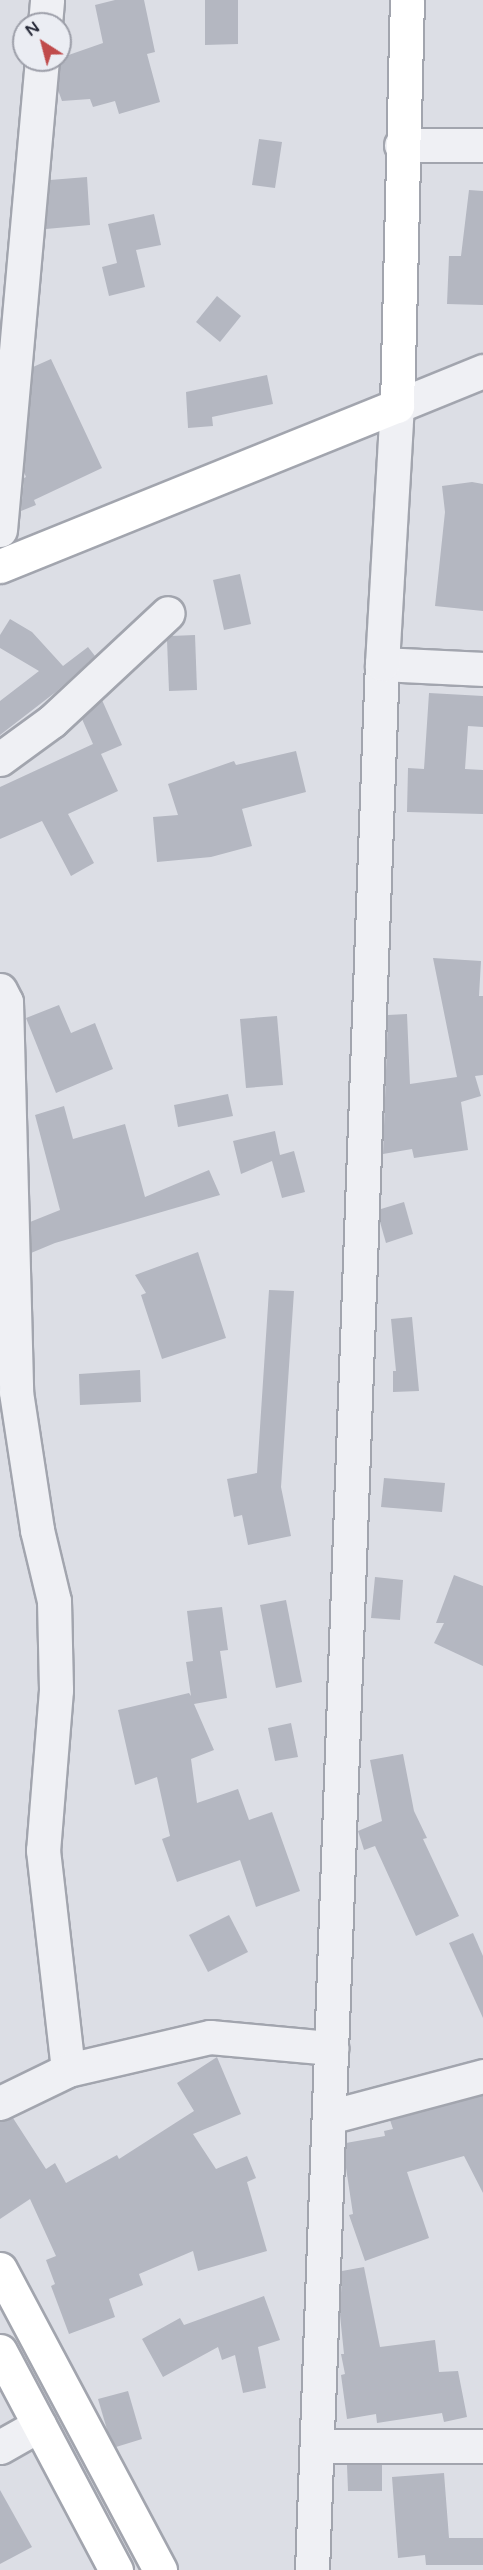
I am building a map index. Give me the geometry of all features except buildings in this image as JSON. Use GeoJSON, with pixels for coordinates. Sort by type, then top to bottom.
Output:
{"type":"FeatureCollection","features":[{"type":"Feature","properties":{"kind":"main road"},"geometry":{"type":"LineString","coordinates":[[0,566],[397,406],[401,145],[407,0]]}},
{"type":"Feature","properties":{"kind":"main road"},"geometry":{"type":"LineString","coordinates":[[0,2270],[160,2570]]}},
{"type":"Feature","properties":{"kind":"main road"},"geometry":{"type":"LineString","coordinates":[[0,2351],[116,2570]]}},
{"type":"Feature","properties":{"kind":"street"},"geometry":{"type":"LineString","coordinates":[[0,530],[41,72]]}},
{"type":"Feature","properties":{"kind":"street"},"geometry":{"type":"LineString","coordinates":[[401,145],[483,146]]}},
{"type":"Feature","properties":{"kind":"street"},"geometry":{"type":"LineString","coordinates":[[312,2570],[382,664],[397,406],[483,372]]}},
{"type":"Feature","properties":{"kind":"street"},"geometry":{"type":"LineString","coordinates":[[0,759],[52,721],[168,613]]}},
{"type":"Feature","properties":{"kind":"street"},"geometry":{"type":"LineString","coordinates":[[382,664],[483,669]]}},
{"type":"Feature","properties":{"kind":"street"},"geometry":{"type":"LineString","coordinates":[[0,990],[6,1002],[8,1397],[54,1602],[56,1690],[43,1850],[68,2070]]}},
{"type":"Feature","properties":{"kind":"street"},"geometry":{"type":"LineString","coordinates":[[0,2103],[68,2070],[210,2037],[332,2048]]}},
{"type":"Feature","properties":{"kind":"street"},"geometry":{"type":"LineString","coordinates":[[329,2117],[483,2076]]}},
{"type":"Feature","properties":{"kind":"street"},"geometry":{"type":"LineString","coordinates":[[0,2447],[39,2425]]}},
{"type":"Feature","properties":{"kind":"street"},"geometry":{"type":"LineString","coordinates":[[317,2446],[483,2446]]}}]}
